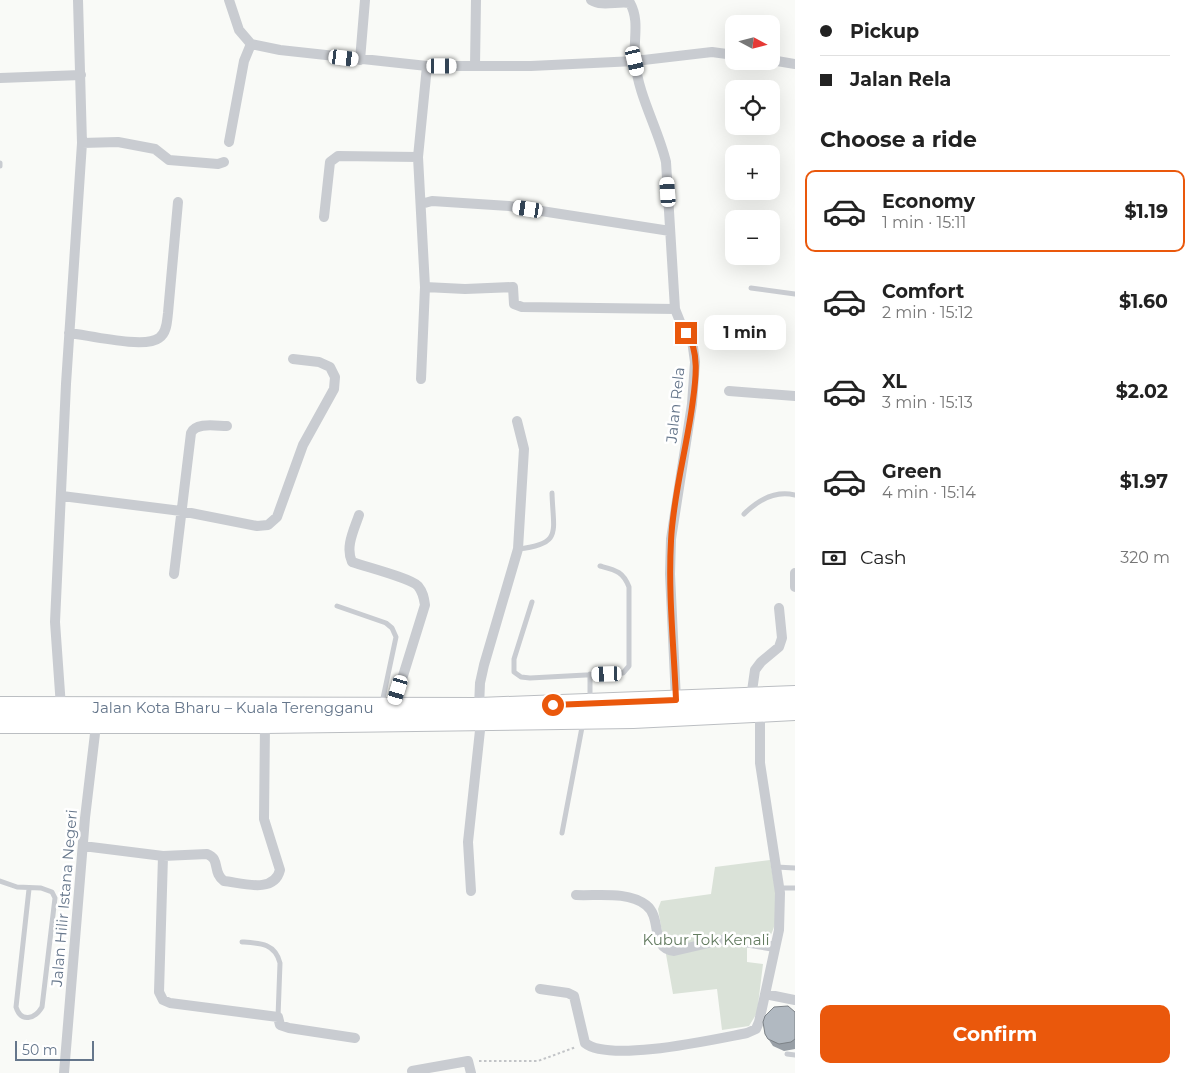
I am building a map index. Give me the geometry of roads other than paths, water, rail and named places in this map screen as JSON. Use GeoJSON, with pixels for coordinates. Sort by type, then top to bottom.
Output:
{"type":"FeatureCollection","features":[{"type":"Feature","properties":{"kind":"highway","name":"Jalan Kota Bharu – Kuala Terengganu"},"geometry":{"type":"LineString","coordinates":[[587,711],[676,700],[795,695]]}},
{"type":"Feature","properties":{"kind":"highway","name":"Jalan Kota Bharu – Kuala Terengganu"},"geometry":{"type":"LineString","coordinates":[[0,706],[387,708],[480,714]]}},
{"type":"Feature","properties":{"kind":"highway","name":"Jalan Kota Bharu – Kuala Terengganu"},"geometry":{"type":"LineString","coordinates":[[0,724],[265,724],[587,711],[760,714],[795,711]]}},
{"type":"Feature","properties":{"kind":"street"},"geometry":{"type":"LineString","coordinates":[[61,707],[54,622],[69,332],[82,144],[78,0]]}},
{"type":"Feature","properties":{"kind":"street"},"geometry":{"type":"LineString","coordinates":[[229,0],[239,30],[251,44],[360,60],[427,66],[475,66],[635,61],[712,52],[725,54]]}},
{"type":"Feature","properties":{"kind":"street"},"geometry":{"type":"LineString","coordinates":[[360,60],[365,0]]}},
{"type":"Feature","properties":{"kind":"street"},"geometry":{"type":"LineString","coordinates":[[475,66],[476,0]]}},
{"type":"Feature","properties":{"kind":"street","name":"Jalan Rela"},"geometry":{"type":"LineString","coordinates":[[591,0],[595,3],[619,1],[630,3],[635,13],[635,61],[645,104],[661,140],[666,162],[675,309],[681,324],[692,340],[695,362],[692,404],[671,540],[670,574],[676,700]]}},
{"type":"Feature","properties":{"kind":"street"},"geometry":{"type":"LineString","coordinates":[[229,142],[244,61],[251,44]]}},
{"type":"Feature","properties":{"kind":"street"},"geometry":{"type":"LineString","coordinates":[[780,62],[795,64]]}},
{"type":"Feature","properties":{"kind":"street"},"geometry":{"type":"LineString","coordinates":[[421,379],[425,287],[418,157],[427,66]]}},
{"type":"Feature","properties":{"kind":"street"},"geometry":{"type":"LineString","coordinates":[[0,78],[81,75]]}},
{"type":"Feature","properties":{"kind":"street"},"geometry":{"type":"LineString","coordinates":[[82,144],[118,142],[155,149],[168,160],[218,164],[224,162]]}},
{"type":"Feature","properties":{"kind":"street"},"geometry":{"type":"LineString","coordinates":[[324,217],[332,158],[338,156],[418,157]]}},
{"type":"Feature","properties":{"kind":"street"},"geometry":{"type":"LineString","coordinates":[[421,204],[432,201],[509,206],[670,231]]}},
{"type":"Feature","properties":{"kind":"street"},"geometry":{"type":"LineString","coordinates":[[69,332],[131,342],[151,342],[160,338],[166,328],[168,313],[178,202]]}},
{"type":"Feature","properties":{"kind":"street"},"geometry":{"type":"LineString","coordinates":[[425,287],[465,289],[512,286],[514,304],[522,307],[675,309]]}},
{"type":"Feature","properties":{"kind":"street"},"geometry":{"type":"LineString","coordinates":[[62,496],[181,511],[257,526],[268,525],[276,517],[303,445],[334,389],[335,376],[330,367],[319,362],[293,359]]}},
{"type":"Feature","properties":{"kind":"street"},"geometry":{"type":"LineString","coordinates":[[729,391],[795,396]]}},
{"type":"Feature","properties":{"kind":"street"},"geometry":{"type":"LineString","coordinates":[[471,891],[468,842],[480,714],[480,684],[518,549],[524,449],[517,421]]}},
{"type":"Feature","properties":{"kind":"street"},"geometry":{"type":"LineString","coordinates":[[174,574],[190,433],[199,426],[227,426]]}},
{"type":"Feature","properties":{"kind":"street"},"geometry":{"type":"LineString","coordinates":[[359,515],[348,554],[352,562],[418,586],[423,594],[425,605],[387,708]]}},
{"type":"Feature","properties":{"kind":"street"},"geometry":{"type":"LineString","coordinates":[[795,573],[795,588]]}},
{"type":"Feature","properties":{"kind":"street"},"geometry":{"type":"LineString","coordinates":[[751,698],[756,670],[761,662],[773,654],[781,642],[783,630],[779,608]]}},
{"type":"Feature","properties":{"kind":"street"},"geometry":{"type":"LineString","coordinates":[[540,988],[574,996],[585,1043],[600,1050],[656,1049],[747,1033],[756,1029],[781,914],[779,888],[760,763],[760,714]]}},
{"type":"Feature","properties":{"kind":"street"},"geometry":{"type":"LineString","coordinates":[[83,846],[164,856],[195,853],[213,856],[217,862],[219,877],[224,881],[272,884],[278,878],[280,870],[264,820],[265,724]]}},
{"type":"Feature","properties":{"kind":"street","name":"Jalan Hilir Istana Negeri"},"geometry":{"type":"LineString","coordinates":[[64,1073],[83,846],[96,725]]}},
{"type":"Feature","properties":{"kind":"street"},"geometry":{"type":"LineString","coordinates":[[164,856],[159,992],[161,998],[170,1003],[278,1017],[280,1025],[289,1028],[355,1038]]}},
{"type":"Feature","properties":{"kind":"street"},"geometry":{"type":"LineString","coordinates":[[576,895],[630,897],[644,904],[654,912],[660,945],[666,950],[674,951],[726,939],[775,947]]}},
{"type":"Feature","properties":{"kind":"street"},"geometry":{"type":"LineString","coordinates":[[765,994],[795,1000]]}},
{"type":"Feature","properties":{"kind":"street"},"geometry":{"type":"LineString","coordinates":[[412,1071],[468,1060],[471,1073]]}},
{"type":"Feature","properties":{"kind":"lane"},"geometry":{"type":"LineString","coordinates":[[751,288],[795,294]]}},
{"type":"Feature","properties":{"kind":"lane"},"geometry":{"type":"LineString","coordinates":[[518,549],[539,546],[550,539],[553,532],[552,493]]}},
{"type":"Feature","properties":{"kind":"lane"},"geometry":{"type":"LineString","coordinates":[[744,514],[769,496],[779,494],[795,495]]}},
{"type":"Feature","properties":{"kind":"lane"},"geometry":{"type":"LineString","coordinates":[[532,602],[514,659],[514,672],[521,677],[530,678],[623,673],[629,666],[629,586],[624,576],[618,571],[600,566]]}},
{"type":"Feature","properties":{"kind":"lane"},"geometry":{"type":"LineString","coordinates":[[337,606],[386,623],[392,628],[396,637],[387,708]]}},
{"type":"Feature","properties":{"kind":"lane"},"geometry":{"type":"LineString","coordinates":[[562,833],[573,768],[587,711],[590,674]]}},
{"type":"Feature","properties":{"kind":"lane"},"geometry":{"type":"LineString","coordinates":[[776,867],[795,868]]}},
{"type":"Feature","properties":{"kind":"lane"},"geometry":{"type":"LineString","coordinates":[[0,881],[30,889],[48,889],[55,898],[42,1007],[38,1014],[30,1018],[22,1017],[16,1007],[30,889]]}},
{"type":"Feature","properties":{"kind":"lane"},"geometry":{"type":"LineString","coordinates":[[779,888],[795,888]]}},
{"type":"Feature","properties":{"kind":"lane"},"geometry":{"type":"LineString","coordinates":[[242,942],[265,944],[273,948],[278,955],[280,963],[278,1017]]}},
{"type":"Feature","properties":{"kind":"lane"},"geometry":{"type":"LineString","coordinates":[[787,1054],[795,1055]]}},
{"type":"Feature","properties":{"kind":"park label","name":"Kubur Tok Kenali"},"geometry":{"type":"Point","coordinates":[706,939]}}]}
